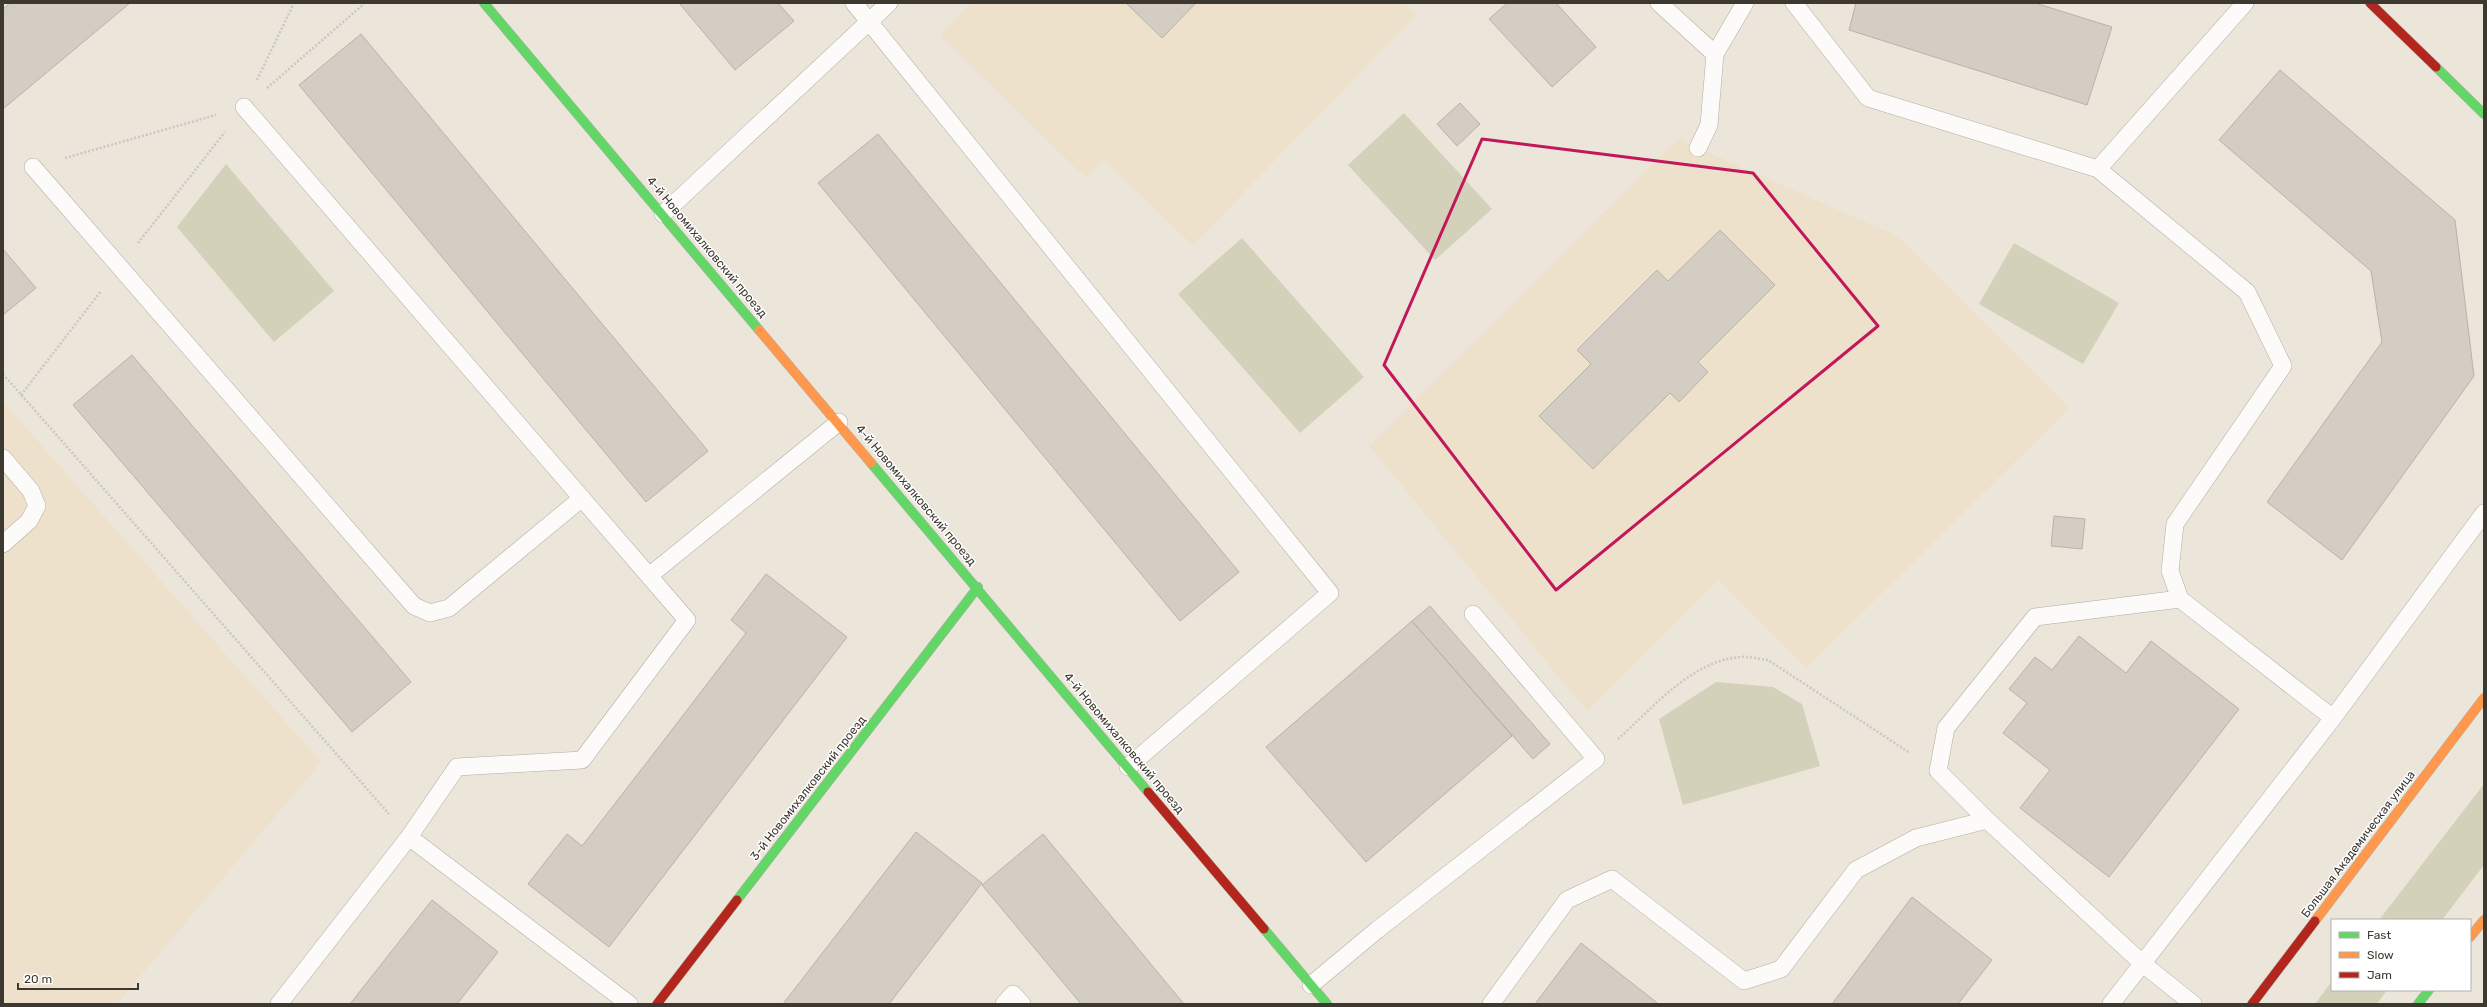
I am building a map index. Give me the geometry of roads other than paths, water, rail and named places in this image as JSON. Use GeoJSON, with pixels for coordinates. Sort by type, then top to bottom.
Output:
{"type":"FeatureCollection","features":[{"type":"Feature","properties":{"kind":"street","name":"4-й Новомихалковский проезд"},"geometry":{"type":"LineString","coordinates":[[484,3],[978,587],[1327,1004]]}},
{"type":"Feature","properties":{"kind":"street"},"geometry":{"type":"LineString","coordinates":[[2370,3],[2484,114]]}},
{"type":"Feature","properties":{"kind":"street","name":"3-й Новомихалковский проезд"},"geometry":{"type":"LineString","coordinates":[[658,1004],[978,587]]}},
{"type":"Feature","properties":{"kind":"street","name":"Большая Академическая улица"},"geometry":{"type":"LineString","coordinates":[[2252,1004],[2484,698]]}},
{"type":"Feature","properties":{"kind":"street"},"geometry":{"type":"LineString","coordinates":[[2471,937],[2484,920]]}},
{"type":"Feature","properties":{"kind":"street"},"geometry":{"type":"LineString","coordinates":[[2418,1004],[2428,991]]}},
{"type":"Feature","properties":{"kind":"lane"},"geometry":{"type":"LineString","coordinates":[[854,3],[1330,593],[1128,767]]}},
{"type":"Feature","properties":{"kind":"lane"},"geometry":{"type":"LineString","coordinates":[[663,214],[889,3]]}},
{"type":"Feature","properties":{"kind":"lane"},"geometry":{"type":"LineString","coordinates":[[1659,3],[1715,54]]}},
{"type":"Feature","properties":{"kind":"lane"},"geometry":{"type":"LineString","coordinates":[[1698,148],[1709,125],[1715,54],[1745,3]]}},
{"type":"Feature","properties":{"kind":"lane"},"geometry":{"type":"LineString","coordinates":[[1794,3],[1868,98],[2098,169],[2247,292],[2283,366],[2175,524],[2170,571],[2180,599],[2333,718]]}},
{"type":"Feature","properties":{"kind":"lane"},"geometry":{"type":"LineString","coordinates":[[2098,169],[2245,3]]}},
{"type":"Feature","properties":{"kind":"lane"},"geometry":{"type":"LineString","coordinates":[[244,107],[687,620],[582,760],[457,767],[409,837],[279,1004]]}},
{"type":"Feature","properties":{"kind":"lane"},"geometry":{"type":"LineString","coordinates":[[33,167],[414,606],[430,613],[449,608],[582,498]]}},
{"type":"Feature","properties":{"kind":"lane"},"geometry":{"type":"LineString","coordinates":[[649,576],[839,422]]}},
{"type":"Feature","properties":{"kind":"lane"},"geometry":{"type":"LineString","coordinates":[[3,458],[31,491],[37,506],[29,521],[3,544]]}},
{"type":"Feature","properties":{"kind":"lane"},"geometry":{"type":"LineString","coordinates":[[2111,1004],[2333,718],[2484,513]]}},
{"type":"Feature","properties":{"kind":"lane"},"geometry":{"type":"LineString","coordinates":[[2180,599],[2035,617],[1946,728],[1938,772],[1987,820],[2143,964],[2193,1004]]}},
{"type":"Feature","properties":{"kind":"lane"},"geometry":{"type":"LineString","coordinates":[[1311,984],[1377,930],[1596,759],[1473,614]]}},
{"type":"Feature","properties":{"kind":"lane"},"geometry":{"type":"LineString","coordinates":[[1491,1004],[1568,900],[1612,879],[1744,981],[1781,969],[1856,870],[1916,838],[1987,820]]}},
{"type":"Feature","properties":{"kind":"lane"},"geometry":{"type":"LineString","coordinates":[[409,837],[629,1004]]}},
{"type":"Feature","properties":{"kind":"lane"},"geometry":{"type":"LineString","coordinates":[[1004,1004],[1013,994],[1022,1004]]}}]}
